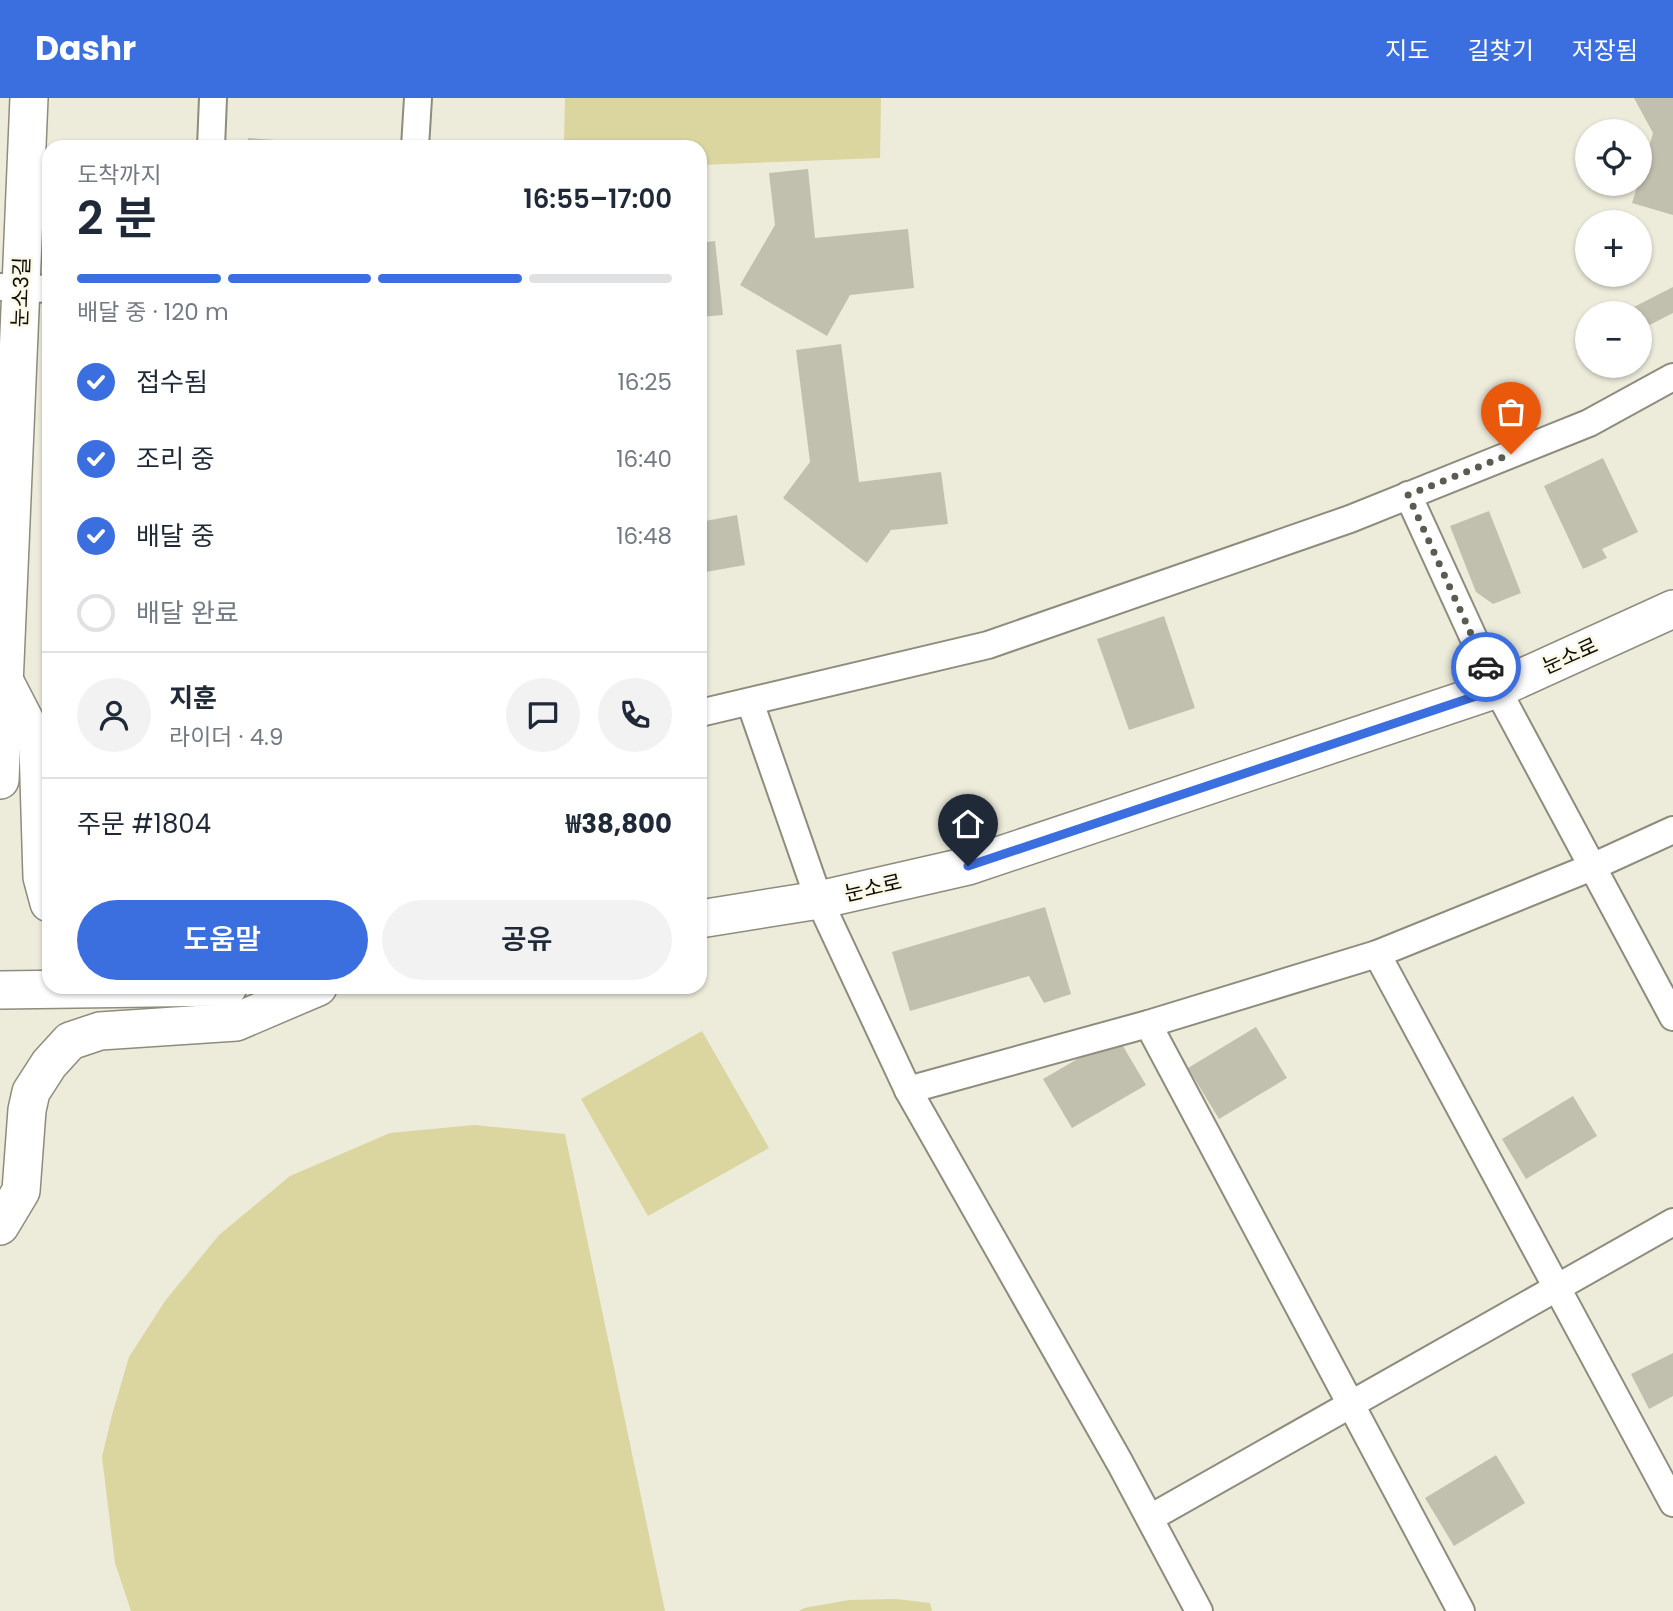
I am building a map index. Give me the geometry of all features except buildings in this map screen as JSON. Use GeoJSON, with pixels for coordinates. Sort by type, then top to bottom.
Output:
{"type":"FeatureCollection","features":[{"type":"Feature","properties":{"kind":"street","name":"눈소3길"},"geometry":{"type":"LineString","coordinates":[[0,780],[29,98]]}},
{"type":"Feature","properties":{"kind":"street"},"geometry":{"type":"LineString","coordinates":[[211,140],[213,98]]}},
{"type":"Feature","properties":{"kind":"street"},"geometry":{"type":"LineString","coordinates":[[415,140],[418,98]]}},
{"type":"Feature","properties":{"kind":"street"},"geometry":{"type":"LineString","coordinates":[[707,711],[988,646],[1337,524],[1589,423],[1673,377]]}},
{"type":"Feature","properties":{"kind":"street"},"geometry":{"type":"LineString","coordinates":[[1408,495],[1497,689],[1673,1017]]}},
{"type":"Feature","properties":{"kind":"street","name":"눈소로"},"geometry":{"type":"LineString","coordinates":[[707,918],[819,900],[968,866],[1497,689],[1673,609]]}},
{"type":"Feature","properties":{"kind":"street"},"geometry":{"type":"LineString","coordinates":[[4,681],[38,746],[42,877]]}},
{"type":"Feature","properties":{"kind":"street"},"geometry":{"type":"LineString","coordinates":[[750,702],[819,900],[908,1090],[1150,1518],[1199,1611]]}},
{"type":"Feature","properties":{"kind":"street"},"geometry":{"type":"LineString","coordinates":[[908,1090],[1148,1024],[1377,954],[1592,867],[1673,830]]}},
{"type":"Feature","properties":{"kind":"street"},"geometry":{"type":"LineString","coordinates":[[1377,954],[1673,1503]]}},
{"type":"Feature","properties":{"kind":"street"},"geometry":{"type":"LineString","coordinates":[[0,990],[42,989]]}},
{"type":"Feature","properties":{"kind":"street"},"geometry":{"type":"LineString","coordinates":[[0,1226],[21,1191],[27,1110],[31,1092],[49,1064],[70,1041],[100,1031],[236,1022],[302,994]]}},
{"type":"Feature","properties":{"kind":"street"},"geometry":{"type":"LineString","coordinates":[[1148,1024],[1461,1611]]}},
{"type":"Feature","properties":{"kind":"street"},"geometry":{"type":"LineString","coordinates":[[1150,1518],[1673,1222]]}},
{"type":"Feature","properties":{"kind":"shaded area"},"geometry":{"type":"Polygon","coordinates":[[[565,98],[881,98],[880,158],[707,165],[707,140],[564,140],[565,98]]]}},
{"type":"Feature","properties":{"kind":"shaded area"},"geometry":{"type":"Polygon","coordinates":[[[702,1031],[769,1148],[648,1216],[581,1099],[702,1031]]]}},
{"type":"Feature","properties":{"kind":"shaded area"},"geometry":{"type":"Polygon","coordinates":[[[474,1125],[565,1134],[665,1611],[131,1611],[115,1563],[102,1457],[129,1357],[165,1301],[219,1235],[290,1176],[390,1133],[474,1125]]]}},
{"type":"Feature","properties":{"kind":"shaded area"},"geometry":{"type":"Polygon","coordinates":[[[896,1599],[930,1603],[932,1611],[799,1611],[849,1600],[896,1599]]]}},
{"type":"Feature","properties":{"kind":"way so far"},"geometry":{"type":"LineString","coordinates":[[1486,667],[1408,495],[1511,454]]}},
{"type":"Feature","properties":{"kind":"route"},"geometry":{"type":"LineString","coordinates":[[968,866],[1497,689],[1486,667]]}}]}
